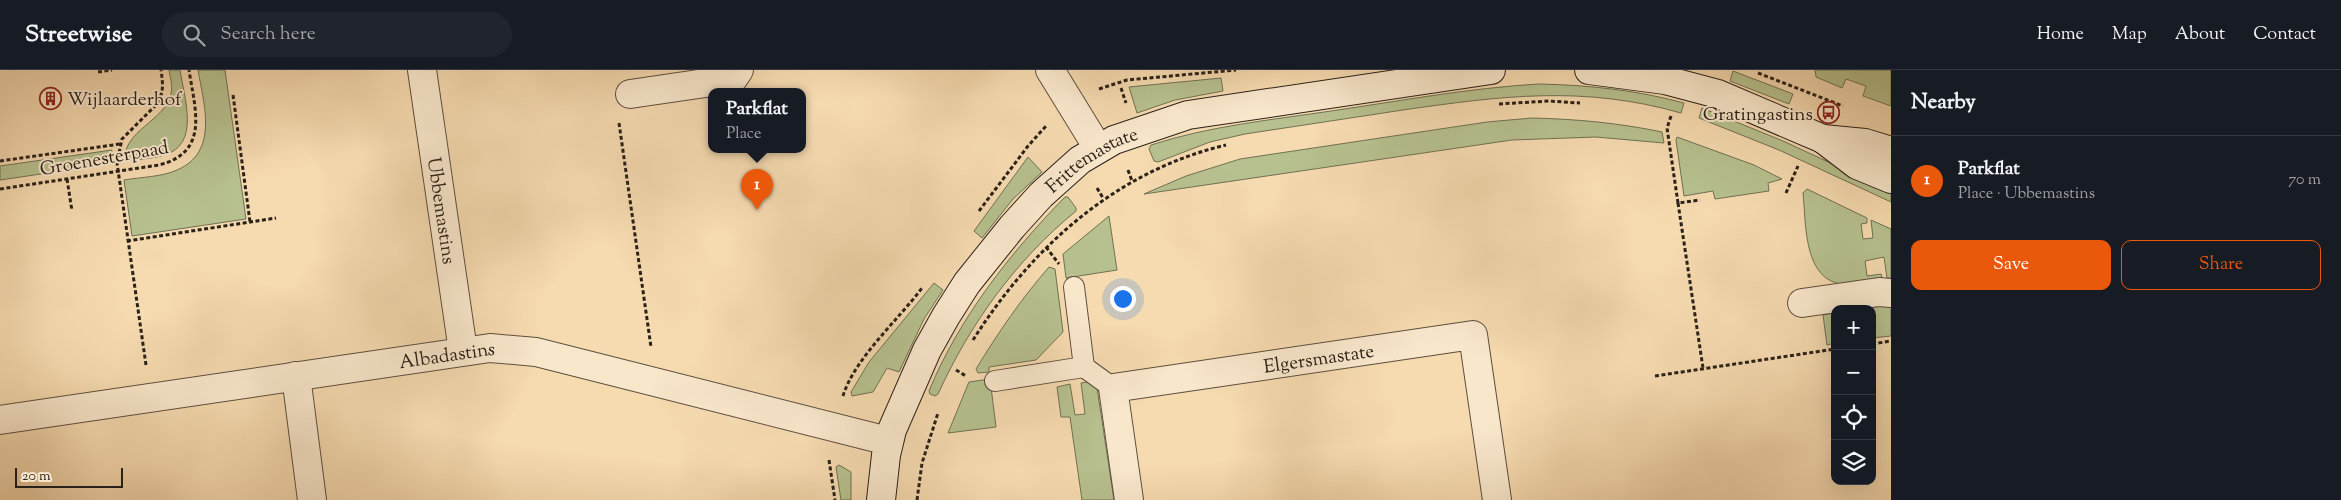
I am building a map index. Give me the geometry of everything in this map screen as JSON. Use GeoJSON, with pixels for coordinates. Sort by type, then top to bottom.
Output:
{"type":"FeatureCollection","features":[{"type":"Feature","properties":{"kind":"street","name":"Ubbemastins"},"geometry":{"type":"LineString","coordinates":[[422,70],[463,351]]}},
{"type":"Feature","properties":{"kind":"street"},"geometry":{"type":"LineString","coordinates":[[624,105],[733,79],[739,70]]}},
{"type":"Feature","properties":{"kind":"street"},"geometry":{"type":"LineString","coordinates":[[1050,70],[1098,148]]}},
{"type":"Feature","properties":{"kind":"street","name":"Frittemastate"},"geometry":{"type":"LineString","coordinates":[[881,500],[888,441],[927,350],[967,283],[1041,195],[1080,160],[1098,148],[1145,128],[1188,115],[1491,70]]}},
{"type":"Feature","properties":{"kind":"street"},"geometry":{"type":"LineString","coordinates":[[1589,70],[1665,80],[1718,94],[1823,139],[1857,165],[1891,179]]}},
{"type":"Feature","properties":{"kind":"street"},"geometry":{"type":"LineString","coordinates":[[1823,139],[1865,143],[1891,151]]}},
{"type":"Feature","properties":{"kind":"street"},"geometry":{"type":"LineString","coordinates":[[1802,304],[1880,292],[1891,293]]}},
{"type":"Feature","properties":{"kind":"street","name":"Elgersmastate"},"geometry":{"type":"LineString","coordinates":[[1112,388],[1473,335],[1497,500]]}},
{"type":"Feature","properties":{"kind":"street","name":"Albadastins"},"geometry":{"type":"LineString","coordinates":[[0,420],[490,348],[536,352],[888,441]]}},
{"type":"Feature","properties":{"kind":"street"},"geometry":{"type":"LineString","coordinates":[[296,376],[312,500]]}},
{"type":"Feature","properties":{"kind":"street"},"geometry":{"type":"LineString","coordinates":[[1112,388],[1129,500]]}},
{"type":"Feature","properties":{"kind":"lane"},"geometry":{"type":"LineString","coordinates":[[1074,287],[1084,367]]}},
{"type":"Feature","properties":{"kind":"lane"},"geometry":{"type":"LineString","coordinates":[[995,381],[1084,367],[1112,388]]}},
{"type":"Feature","properties":{"kind":"path"},"geometry":{"type":"LineString","coordinates":[[98,72],[112,70]]}},
{"type":"Feature","properties":{"kind":"path"},"geometry":{"type":"LineString","coordinates":[[151,398],[117,172],[120,144],[161,97],[164,87],[161,70]]}},
{"type":"Feature","properties":{"kind":"path","name":"Groenesterpaad"},"geometry":{"type":"LineString","coordinates":[[0,189],[173,162],[192,144],[196,125],[189,70]]}},
{"type":"Feature","properties":{"kind":"path"},"geometry":{"type":"LineString","coordinates":[[1751,70],[1851,109]]}},
{"type":"Feature","properties":{"kind":"path"},"geometry":{"type":"LineString","coordinates":[[233,95],[250,222]]}},
{"type":"Feature","properties":{"kind":"path"},"geometry":{"type":"LineString","coordinates":[[1495,104],[1549,101],[1584,103]]}},
{"type":"Feature","properties":{"kind":"path"},"geometry":{"type":"LineString","coordinates":[[624,105],[651,347],[643,379]]}},
{"type":"Feature","properties":{"kind":"path"},"geometry":{"type":"LineString","coordinates":[[1664,115],[1678,119]]}},
{"type":"Feature","properties":{"kind":"path"},"geometry":{"type":"LineString","coordinates":[[1671,116],[1667,128],[1703,368]]}},
{"type":"Feature","properties":{"kind":"path"},"geometry":{"type":"LineString","coordinates":[[0,161],[120,144]]}},
{"type":"Feature","properties":{"kind":"path"},"geometry":{"type":"LineString","coordinates":[[969,347],[994,308],[1021,273],[1046,247],[1086,211],[1125,185],[1152,171],[1212,148],[1229,144]]}},
{"type":"Feature","properties":{"kind":"path"},"geometry":{"type":"LineString","coordinates":[[1789,162],[1806,170]]}},
{"type":"Feature","properties":{"kind":"path"},"geometry":{"type":"LineString","coordinates":[[1786,192],[1798,166]]}},
{"type":"Feature","properties":{"kind":"path"},"geometry":{"type":"LineString","coordinates":[[67,179],[72,211]]}},
{"type":"Feature","properties":{"kind":"path"},"geometry":{"type":"LineString","coordinates":[[1678,203],[1700,200]]}},
{"type":"Feature","properties":{"kind":"path"},"geometry":{"type":"LineString","coordinates":[[127,241],[276,218]]}},
{"type":"Feature","properties":{"kind":"path"},"geometry":{"type":"LineString","coordinates":[[1876,343],[1891,341]]}},
{"type":"Feature","properties":{"kind":"path"},"geometry":{"type":"LineString","coordinates":[[1655,376],[1831,350]]}},
{"type":"Feature","properties":{"kind":"path"},"geometry":{"type":"LineString","coordinates":[[953,377],[960,362]]}},
{"type":"Feature","properties":{"kind":"path"},"geometry":{"type":"LineString","coordinates":[[916,500],[926,448],[941,404]]}},
{"type":"Feature","properties":{"kind":"path"},"geometry":{"type":"LineString","coordinates":[[835,428],[829,461],[835,500]]}},
{"type":"Feature","properties":{"kind":"green space"},"geometry":{"type":"Polygon","coordinates":[[[169,70],[180,70],[187,119],[183,141],[175,150],[164,155],[125,161],[126,151],[130,142],[161,112],[167,103],[172,91],[169,70]]]}},
{"type":"Feature","properties":{"kind":"green space"},"geometry":{"type":"Polygon","coordinates":[[[198,70],[225,70],[246,219],[132,236],[124,180],[177,170],[190,162],[199,152],[204,140],[205,112],[198,70]]]}},
{"type":"Feature","properties":{"kind":"green space"},"geometry":{"type":"Polygon","coordinates":[[[1815,70],[1891,70],[1891,106],[1863,96],[1866,86],[1846,79],[1842,88],[1816,77],[1815,70]]]}},
{"type":"Feature","properties":{"kind":"green space"},"geometry":{"type":"Polygon","coordinates":[[[1733,71],[1793,94],[1789,104],[1730,81],[1733,71]]]}},
{"type":"Feature","properties":{"kind":"green space"},"geometry":{"type":"Polygon","coordinates":[[[1221,78],[1223,91],[1175,100],[1137,113],[1129,87],[1221,78]]]}},
{"type":"Feature","properties":{"kind":"green space"},"geometry":{"type":"Polygon","coordinates":[[[1539,84],[1612,89],[1684,103],[1681,113],[1645,104],[1610,99],[1576,96],[1508,97],[1439,105],[1245,134],[1210,142],[1158,162],[1154,161],[1149,149],[1151,145],[1173,138],[1240,124],[1461,92],[1539,84]]]}},
{"type":"Feature","properties":{"kind":"green space"},"geometry":{"type":"Polygon","coordinates":[[[1702,108],[1783,141],[1891,191],[1891,202],[1779,150],[1699,118],[1702,108]]]}},
{"type":"Feature","properties":{"kind":"green space"},"geometry":{"type":"Polygon","coordinates":[[[1532,118],[1597,122],[1662,132],[1664,143],[1596,137],[1512,140],[1144,194],[1186,176],[1240,159],[1487,122],[1532,118]]]}},
{"type":"Feature","properties":{"kind":"green space"},"geometry":{"type":"Polygon","coordinates":[[[1677,137],[1754,165],[1782,179],[1768,183],[1769,191],[1715,199],[1713,191],[1684,196],[1677,137]]]}},
{"type":"Feature","properties":{"kind":"green space"},"geometry":{"type":"Polygon","coordinates":[[[112,150],[109,164],[0,180],[0,166],[112,150]]]}},
{"type":"Feature","properties":{"kind":"green space"},"geometry":{"type":"Polygon","coordinates":[[[1028,157],[1042,172],[1013,199],[982,238],[974,231],[1028,157]]]}},
{"type":"Feature","properties":{"kind":"green space"},"geometry":{"type":"Polygon","coordinates":[[[1807,189],[1867,218],[1867,223],[1861,224],[1863,239],[1873,238],[1871,220],[1891,229],[1891,278],[1887,278],[1884,257],[1865,261],[1867,276],[1881,274],[1882,278],[1859,283],[1836,283],[1825,277],[1817,269],[1808,244],[1806,231],[1803,193],[1807,189]]]}},
{"type":"Feature","properties":{"kind":"green space"},"geometry":{"type":"Polygon","coordinates":[[[1065,197],[1068,197],[1076,211],[1054,230],[1014,272],[964,343],[938,394],[935,396],[930,394],[929,391],[941,364],[971,312],[1006,264],[1065,197]]]}},
{"type":"Feature","properties":{"kind":"green space"},"geometry":{"type":"Polygon","coordinates":[[[1109,216],[1117,270],[1066,278],[1063,254],[1109,216]]]}},
{"type":"Feature","properties":{"kind":"green space"},"geometry":{"type":"Polygon","coordinates":[[[1049,267],[1055,269],[1063,332],[1036,360],[989,367],[989,372],[978,373],[976,369],[1001,329],[1049,267]]]}},
{"type":"Feature","properties":{"kind":"green space"},"geometry":{"type":"Polygon","coordinates":[[[934,283],[943,290],[924,319],[899,372],[887,368],[873,392],[852,396],[851,392],[869,362],[934,283]]]}},
{"type":"Feature","properties":{"kind":"green space"},"geometry":{"type":"Polygon","coordinates":[[[1876,307],[1891,307],[1891,336],[1876,338],[1876,307]]]}},
{"type":"Feature","properties":{"kind":"green space"},"geometry":{"type":"Polygon","coordinates":[[[1831,314],[1831,344],[1827,345],[1823,315],[1831,314]]]}},
{"type":"Feature","properties":{"kind":"green space"},"geometry":{"type":"Polygon","coordinates":[[[990,379],[996,427],[948,433],[969,382],[990,379]]]}},
{"type":"Feature","properties":{"kind":"green space"},"geometry":{"type":"Polygon","coordinates":[[[1088,382],[1097,388],[1114,500],[1082,500],[1070,417],[1061,417],[1057,387],[1070,384],[1075,415],[1085,414],[1081,383],[1088,382]]]}},
{"type":"Feature","properties":{"kind":"green space"},"geometry":{"type":"Polygon","coordinates":[[[839,465],[851,472],[851,500],[841,500],[836,467],[839,465]]]}},
{"type":"Feature","properties":{"kind":"place","name":"Wijlaarderhof"},"geometry":{"type":"Point","coordinates":[51,98]}},
{"type":"Feature","properties":{"kind":"place","name":"Gratingastins"},"geometry":{"type":"Point","coordinates":[1829,113]}},
{"type":"Feature","properties":{"kind":"place","name":"Parkflat"},"geometry":{"type":"Point","coordinates":[757,210]}}]}
